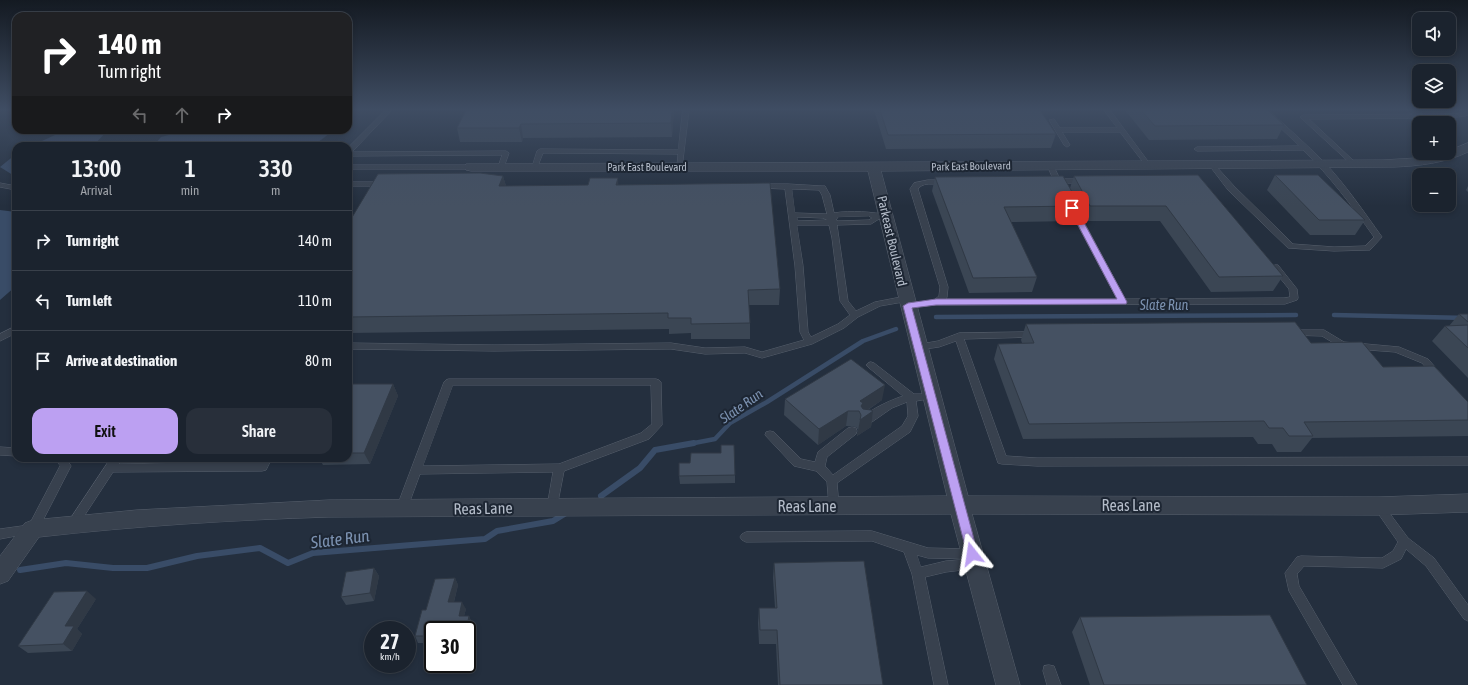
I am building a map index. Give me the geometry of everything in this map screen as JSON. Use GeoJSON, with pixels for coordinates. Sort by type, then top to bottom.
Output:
{"type":"FeatureCollection","features":[{"type":"Feature","properties":{"kind":"street","name":"Park East Boulevard"},"geometry":{"type":"LineString","coordinates":[[471,167],[874,167],[1398,164],[1427,161],[1452,155],[1468,147]]}},
{"type":"Feature","properties":{"kind":"street","name":"Parkeast Boulevard"},"geometry":{"type":"LineString","coordinates":[[874,167],[882,217],[907,303],[959,505],[1008,685]]}},
{"type":"Feature","properties":{"kind":"street","name":"Reas Lane"},"geometry":{"type":"LineString","coordinates":[[33,529],[73,524],[271,510],[371,508],[959,505],[1378,506],[1468,503]]}},
{"type":"Feature","properties":{"kind":"street"},"geometry":{"type":"LineString","coordinates":[[0,574],[33,529]]}},
{"type":"Feature","properties":{"kind":"lane"},"geometry":{"type":"LineString","coordinates":[[680,167],[683,142]]}},
{"type":"Feature","properties":{"kind":"lane"},"geometry":{"type":"LineString","coordinates":[[1131,142],[1148,165]]}},
{"type":"Feature","properties":{"kind":"lane"},"geometry":{"type":"LineString","coordinates":[[1212,165],[1231,188],[1291,246],[1334,249],[1367,248],[1378,237],[1355,204],[1322,164],[1299,142]]}},
{"type":"Feature","properties":{"kind":"lane"},"geometry":{"type":"LineString","coordinates":[[1330,142],[1354,164]]}},
{"type":"Feature","properties":{"kind":"lane"},"geometry":{"type":"LineString","coordinates":[[1197,149],[1306,148]]}},
{"type":"Feature","properties":{"kind":"lane"},"geometry":{"type":"LineString","coordinates":[[534,167],[540,151],[682,152]]}},
{"type":"Feature","properties":{"kind":"lane"},"geometry":{"type":"LineString","coordinates":[[352,153],[506,153],[501,167]]}},
{"type":"Feature","properties":{"kind":"lane"},"geometry":{"type":"LineString","coordinates":[[1050,165],[1123,302]]}},
{"type":"Feature","properties":{"kind":"lane"},"geometry":{"type":"LineString","coordinates":[[352,167],[471,167]]}},
{"type":"Feature","properties":{"kind":"lane"},"geometry":{"type":"LineString","coordinates":[[1043,181],[1089,181]]}},
{"type":"Feature","properties":{"kind":"lane"},"geometry":{"type":"LineString","coordinates":[[936,302],[943,297],[944,287],[914,189],[917,184],[928,182],[958,182]]}},
{"type":"Feature","properties":{"kind":"lane"},"geometry":{"type":"LineString","coordinates":[[352,184],[393,184]]}},
{"type":"Feature","properties":{"kind":"lane"},"geometry":{"type":"LineString","coordinates":[[0,185],[12,187]]}},
{"type":"Feature","properties":{"kind":"lane"},"geometry":{"type":"LineString","coordinates":[[748,186],[822,188],[826,195],[830,219],[836,238],[844,301],[855,315]]}},
{"type":"Feature","properties":{"kind":"lane"},"geometry":{"type":"LineString","coordinates":[[788,186],[792,206],[792,218],[799,266],[804,332],[809,342]]}},
{"type":"Feature","properties":{"kind":"lane"},"geometry":{"type":"LineString","coordinates":[[830,219],[836,223],[871,222],[882,217]]}},
{"type":"Feature","properties":{"kind":"lane"},"geometry":{"type":"LineString","coordinates":[[792,218],[796,222],[828,223],[830,219]]}},
{"type":"Feature","properties":{"kind":"lane"},"geometry":{"type":"LineString","coordinates":[[352,346],[501,348],[671,346],[705,351],[745,350],[762,355],[809,342],[841,326],[855,315],[878,304],[936,302],[1285,301],[1294,298],[1293,290],[1268,260]]}},
{"type":"Feature","properties":{"kind":"lane"},"geometry":{"type":"LineString","coordinates":[[0,338],[12,331]]}},
{"type":"Feature","properties":{"kind":"lane"},"geometry":{"type":"LineString","coordinates":[[1279,332],[1324,333],[1342,345],[1396,349],[1424,361],[1444,382]]}},
{"type":"Feature","properties":{"kind":"lane"},"geometry":{"type":"LineString","coordinates":[[918,347],[939,344],[959,336],[1045,334]]}},
{"type":"Feature","properties":{"kind":"lane"},"geometry":{"type":"LineString","coordinates":[[959,336],[1002,460],[1037,462],[1468,461]]}},
{"type":"Feature","properties":{"kind":"lane"},"geometry":{"type":"LineString","coordinates":[[832,481],[906,429],[913,416],[911,397],[871,365]]}},
{"type":"Feature","properties":{"kind":"lane"},"geometry":{"type":"LineString","coordinates":[[402,509],[449,382],[656,382],[657,425],[645,436],[559,468],[417,470]]}},
{"type":"Feature","properties":{"kind":"lane"},"geometry":{"type":"LineString","coordinates":[[865,421],[892,403],[911,397],[931,396]]}},
{"type":"Feature","properties":{"kind":"lane"},"geometry":{"type":"LineString","coordinates":[[820,467],[822,456],[852,431]]}},
{"type":"Feature","properties":{"kind":"lane"},"geometry":{"type":"LineString","coordinates":[[770,435],[798,463],[820,467],[832,481],[834,506]]}},
{"type":"Feature","properties":{"kind":"lane"},"geometry":{"type":"LineString","coordinates":[[0,451],[12,452]]}},
{"type":"Feature","properties":{"kind":"lane"},"geometry":{"type":"LineString","coordinates":[[0,534],[33,529],[66,466],[63,462]]}},
{"type":"Feature","properties":{"kind":"lane"},"geometry":{"type":"LineString","coordinates":[[73,524],[114,462]]}},
{"type":"Feature","properties":{"kind":"lane"},"geometry":{"type":"LineString","coordinates":[[173,468],[177,462]]}},
{"type":"Feature","properties":{"kind":"lane"},"geometry":{"type":"LineString","coordinates":[[109,468],[262,467],[265,462]]}},
{"type":"Feature","properties":{"kind":"lane"},"geometry":{"type":"LineString","coordinates":[[552,507],[559,468]]}},
{"type":"Feature","properties":{"kind":"lane"},"geometry":{"type":"LineString","coordinates":[[1378,506],[1404,541],[1430,562],[1468,615]]}},
{"type":"Feature","properties":{"kind":"lane"},"geometry":{"type":"LineString","coordinates":[[746,537],[872,536],[928,553],[974,559]]}},
{"type":"Feature","properties":{"kind":"lane"},"geometry":{"type":"LineString","coordinates":[[1350,685],[1293,587],[1290,573],[1301,562],[1383,563],[1397,555],[1404,541]]}},
{"type":"Feature","properties":{"kind":"lane"},"geometry":{"type":"LineString","coordinates":[[908,548],[918,574],[941,685]]}},
{"type":"Feature","properties":{"kind":"lane"},"geometry":{"type":"LineString","coordinates":[[918,574],[930,569],[974,559]]}},
{"type":"Feature","properties":{"kind":"lane"},"geometry":{"type":"LineString","coordinates":[[1050,671],[1054,685]]}},
{"type":"Feature","properties":{"kind":"water"},"geometry":{"type":"Polygon","coordinates":[[[12,157],[12,174],[0,167],[12,157]]]}},
{"type":"Feature","properties":{"kind":"water"},"geometry":{"type":"Polygon","coordinates":[[[0,210],[12,212],[12,290],[0,300],[0,210]]]}},
{"type":"Feature","properties":{"kind":"building"},"geometry":{"type":"Polygon","coordinates":[[[480,173],[503,176],[499,186],[588,185],[590,178],[618,178],[616,185],[770,183],[780,289],[748,290],[750,323],[691,324],[691,318],[668,318],[668,313],[352,317],[352,217],[378,174],[480,173]]]}},
{"type":"Feature","properties":{"kind":"building"},"geometry":{"type":"Polygon","coordinates":[[[1198,175],[1283,276],[1219,277],[1166,206],[1090,206],[1074,176],[1198,175]]]}},
{"type":"Feature","properties":{"kind":"building"},"geometry":{"type":"Polygon","coordinates":[[[1275,175],[1318,175],[1365,220],[1319,220],[1275,175]]]}},
{"type":"Feature","properties":{"kind":"building"},"geometry":{"type":"Polygon","coordinates":[[[1063,176],[1080,206],[1004,207],[1037,277],[973,278],[935,177],[1063,176]]]}},
{"type":"Feature","properties":{"kind":"building"},"geometry":{"type":"Polygon","coordinates":[[[1459,314],[1468,314],[1468,322],[1459,314]]]}},
{"type":"Feature","properties":{"kind":"building"},"geometry":{"type":"Polygon","coordinates":[[[1295,322],[1311,343],[1362,342],[1383,367],[1434,366],[1468,402],[1468,420],[1304,422],[1313,436],[1289,436],[1283,428],[1269,428],[1264,421],[1029,424],[998,344],[1034,343],[1026,324],[1295,322]]]}},
{"type":"Feature","properties":{"kind":"building"},"geometry":{"type":"Polygon","coordinates":[[[1468,325],[1468,348],[1445,326],[1468,325]]]}},
{"type":"Feature","properties":{"kind":"building"},"geometry":{"type":"Polygon","coordinates":[[[851,359],[885,385],[860,401],[863,403],[861,406],[863,409],[873,411],[860,420],[861,415],[859,411],[848,411],[819,429],[785,399],[851,359]]]}},
{"type":"Feature","properties":{"kind":"building"},"geometry":{"type":"Polygon","coordinates":[[[352,384],[393,384],[364,453],[352,453],[352,384]]]}},
{"type":"Feature","properties":{"kind":"building"},"geometry":{"type":"Polygon","coordinates":[[[721,445],[734,445],[735,475],[679,476],[679,463],[690,463],[691,453],[721,453],[721,445]]]}},
{"type":"Feature","properties":{"kind":"building"},"geometry":{"type":"Polygon","coordinates":[[[864,561],[883,685],[780,685],[777,630],[760,630],[759,608],[777,608],[774,563],[864,561]]]}},
{"type":"Feature","properties":{"kind":"building"},"geometry":{"type":"Polygon","coordinates":[[[374,568],[370,593],[341,597],[346,572],[374,568]]]}},
{"type":"Feature","properties":{"kind":"building"},"geometry":{"type":"Polygon","coordinates":[[[455,578],[448,602],[462,602],[459,616],[469,616],[468,621],[424,621],[424,636],[416,636],[422,610],[426,610],[435,579],[455,578]]]}},
{"type":"Feature","properties":{"kind":"building"},"geometry":{"type":"Polygon","coordinates":[[[87,591],[65,626],[74,626],[63,644],[18,646],[54,592],[87,591]]]}},
{"type":"Feature","properties":{"kind":"building"},"geometry":{"type":"Polygon","coordinates":[[[1270,615],[1307,685],[1104,685],[1080,617],[1270,615]]]}},
{"type":"Feature","properties":{"kind":"waterway","name":"Slate Run"},"geometry":{"type":"LineString","coordinates":[[936,317],[1296,315]]}},
{"type":"Feature","properties":{"kind":"waterway","name":"Slate Run"},"geometry":{"type":"LineString","coordinates":[[1334,315],[1468,318]]}},
{"type":"Feature","properties":{"kind":"waterway","name":"Slate Run"},"geometry":{"type":"LineString","coordinates":[[689,444],[715,439],[730,423],[767,402],[863,341],[896,329]]}},
{"type":"Feature","properties":{"kind":"waterway","name":"Slate Run"},"geometry":{"type":"LineString","coordinates":[[601,496],[640,468],[655,450],[694,443]]}},
{"type":"Feature","properties":{"kind":"waterway","name":"Slate Run"},"geometry":{"type":"LineString","coordinates":[[20,570],[66,563],[113,568],[147,568],[197,556],[260,548],[288,563],[313,553],[485,539],[497,531],[553,521],[566,513]]}},
{"type":"Feature","properties":{"kind":"route"},"geometry":{"type":"LineString","coordinates":[[972,554],[908,306],[936,302],[1123,302],[1072,208]]}}]}
